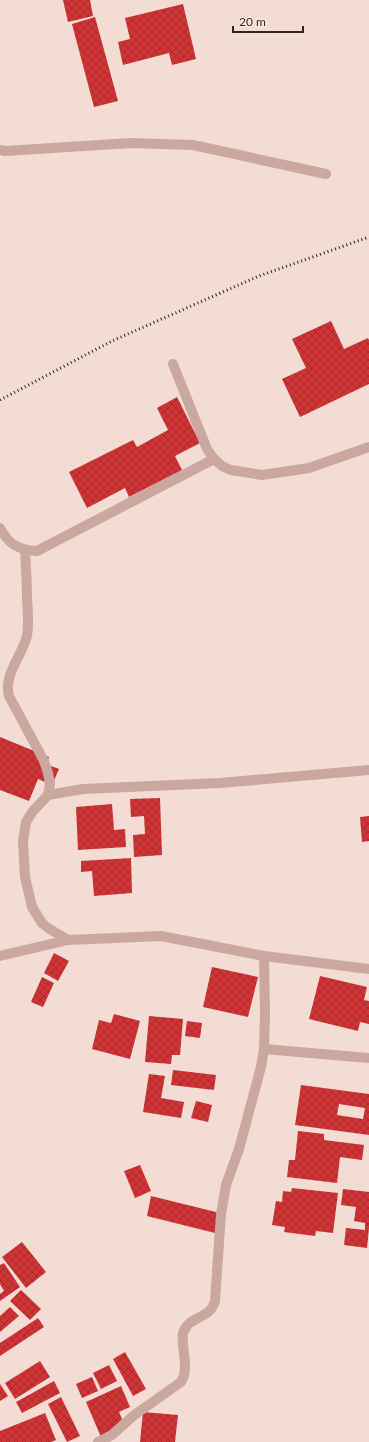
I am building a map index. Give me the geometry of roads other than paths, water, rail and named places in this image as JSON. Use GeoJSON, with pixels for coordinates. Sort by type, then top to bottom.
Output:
{"type":"FeatureCollection","features":[{"type":"Feature","properties":{"kind":"street"},"geometry":{"type":"LineString","coordinates":[[0,150],[5,151],[131,143],[193,145],[326,174]]}},
{"type":"Feature","properties":{"kind":"street"},"geometry":{"type":"LineString","coordinates":[[173,364],[207,449],[214,459],[222,466],[231,470],[262,475],[309,468],[369,448]]}},
{"type":"Feature","properties":{"kind":"street"},"geometry":{"type":"LineString","coordinates":[[0,528],[5,538],[14,545],[25,550],[37,551],[214,459]]}},
{"type":"Feature","properties":{"kind":"street"},"geometry":{"type":"LineString","coordinates":[[25,550],[28,622],[27,634],[20,655],[10,676],[7,690],[44,761],[50,784],[48,795],[33,811],[26,822],[23,841],[25,876],[32,907],[42,923],[54,933],[68,940]]}},
{"type":"Feature","properties":{"kind":"street"},"geometry":{"type":"LineString","coordinates":[[48,795],[83,789],[220,783],[369,770]]}},
{"type":"Feature","properties":{"kind":"street"},"geometry":{"type":"LineString","coordinates":[[0,956],[68,940],[161,936],[264,956],[369,969]]}},
{"type":"Feature","properties":{"kind":"street"},"geometry":{"type":"LineString","coordinates":[[98,1442],[112,1435],[133,1416],[181,1382],[185,1371],[183,1333],[192,1320],[205,1315],[214,1307],[221,1214],[225,1192],[249,1113],[264,1049],[264,956]]}},
{"type":"Feature","properties":{"kind":"street"},"geometry":{"type":"LineString","coordinates":[[264,1049],[369,1058]]}},
{"type":"Feature","properties":{"kind":"railway"},"geometry":{"type":"LineString","coordinates":[[0,400],[112,341],[259,276],[369,237]]}}]}
